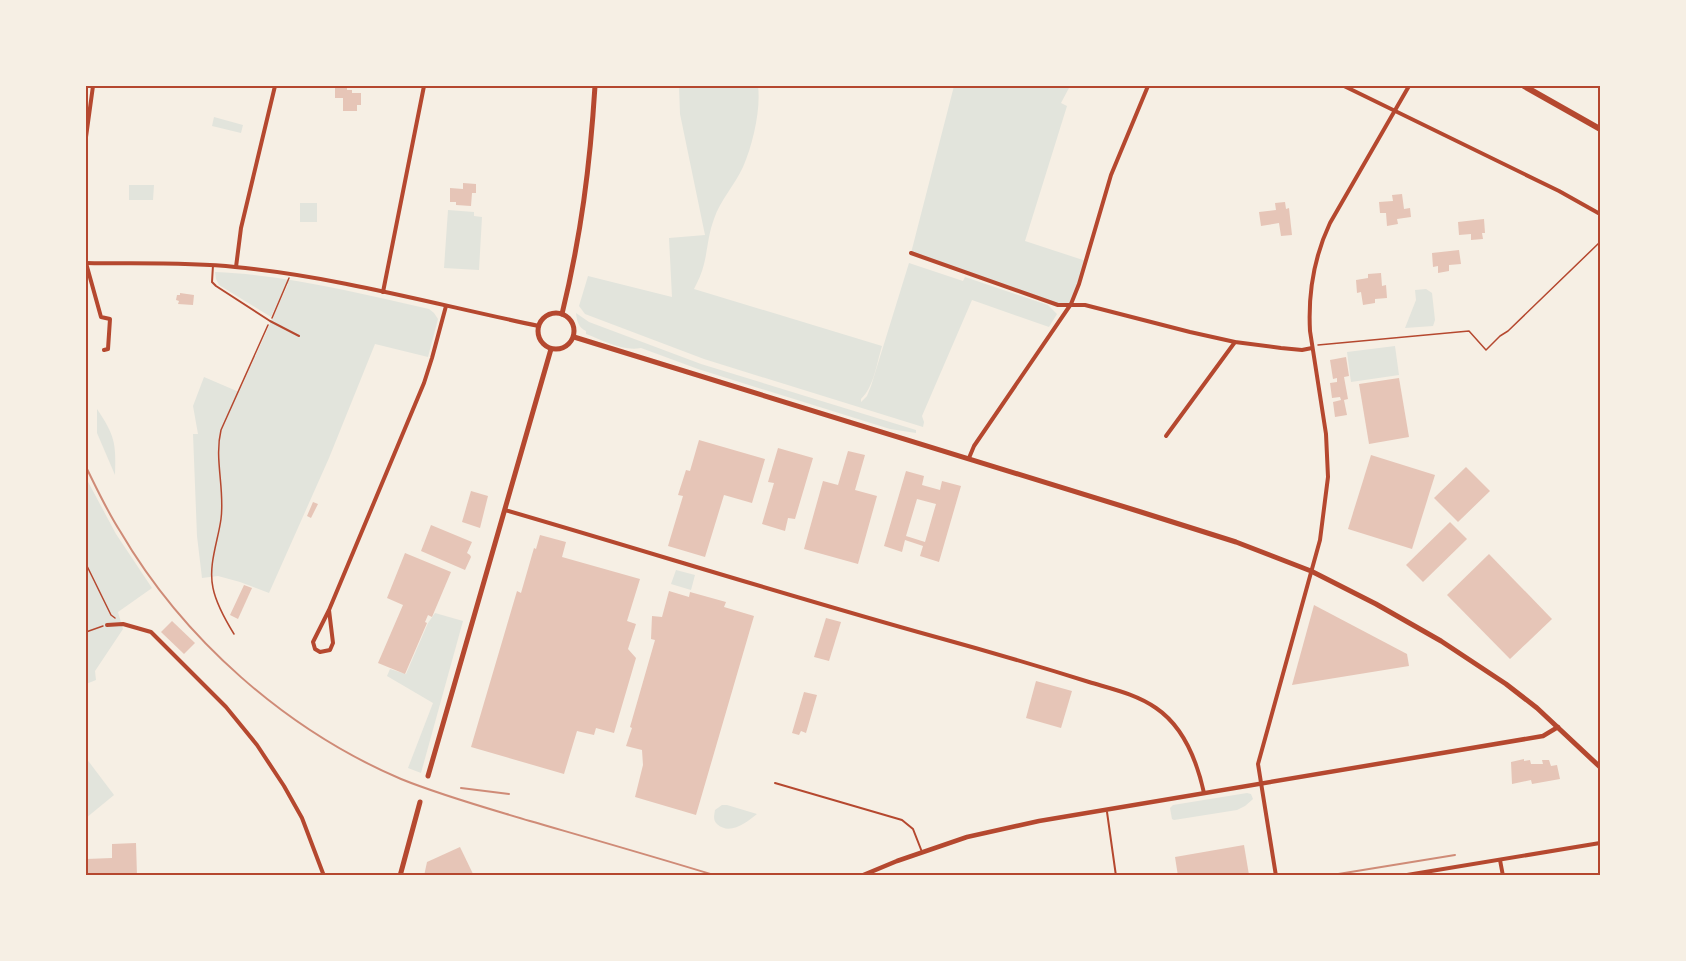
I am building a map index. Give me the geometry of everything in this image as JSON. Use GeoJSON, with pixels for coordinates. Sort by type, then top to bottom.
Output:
{"type":"FeatureCollection","features":[{"type":"Feature","properties":{"kind":"main road"},"geometry":{"type":"LineString","coordinates":[[562,314],[583,214],[591,151],[595,86]]}},
{"type":"Feature","properties":{"kind":"main road"},"geometry":{"type":"LineString","coordinates":[[1524,86],[1600,129]]}},
{"type":"Feature","properties":{"kind":"main road"},"geometry":{"type":"LineString","coordinates":[[550,314],[562,314],[567,316],[574,325],[574,337],[572,342],[562,349],[551,349],[539,337],[539,326],[544,317],[550,314]]}},
{"type":"Feature","properties":{"kind":"main road"},"geometry":{"type":"LineString","coordinates":[[574,337],[1236,542],[1311,571],[1441,641],[1506,684],[1537,708],[1600,767]]}},
{"type":"Feature","properties":{"kind":"main road"},"geometry":{"type":"LineString","coordinates":[[428,776],[551,349]]}},
{"type":"Feature","properties":{"kind":"main road"},"geometry":{"type":"LineString","coordinates":[[400,876],[420,802]]}},
{"type":"Feature","properties":{"kind":"street"},"geometry":{"type":"LineString","coordinates":[[86,137],[93,86]]}},
{"type":"Feature","properties":{"kind":"street"},"geometry":{"type":"LineString","coordinates":[[236,267],[241,228],[275,86]]}},
{"type":"Feature","properties":{"kind":"street"},"geometry":{"type":"LineString","coordinates":[[383,292],[424,86]]}},
{"type":"Feature","properties":{"kind":"street"},"geometry":{"type":"LineString","coordinates":[[969,458],[974,446],[1071,304],[1111,175],[1148,86]]}},
{"type":"Feature","properties":{"kind":"street"},"geometry":{"type":"LineString","coordinates":[[1344,86],[1559,191],[1600,214]]}},
{"type":"Feature","properties":{"kind":"street"},"geometry":{"type":"LineString","coordinates":[[1276,876],[1258,764],[1320,540],[1327,495],[1326,434],[1312,348],[1310,320],[1316,261],[1330,224],[1409,86]]}},
{"type":"Feature","properties":{"kind":"street"},"geometry":{"type":"LineString","coordinates":[[86,243],[86,263],[101,317],[110,320],[108,349],[104,350]]}},
{"type":"Feature","properties":{"kind":"street"},"geometry":{"type":"LineString","coordinates":[[911,253],[1058,305],[1085,305],[1190,333],[1235,342],[1300,350],[1312,348]]}},
{"type":"Feature","properties":{"kind":"street"},"geometry":{"type":"LineString","coordinates":[[86,263],[236,267],[333,281],[539,326]]}},
{"type":"Feature","properties":{"kind":"street"},"geometry":{"type":"LineString","coordinates":[[328,610],[333,642],[330,650],[320,652],[315,649],[314,642],[424,383],[446,306]]}},
{"type":"Feature","properties":{"kind":"street"},"geometry":{"type":"LineString","coordinates":[[1166,436],[1235,342]]}},
{"type":"Feature","properties":{"kind":"street"},"geometry":{"type":"LineString","coordinates":[[505,510],[732,579],[991,652],[1132,695],[1156,708],[1175,724],[1197,766],[1204,793]]}},
{"type":"Feature","properties":{"kind":"street"},"geometry":{"type":"LineString","coordinates":[[107,625],[123,624],[151,632],[226,707],[257,745],[285,786],[302,818],[324,876]]}},
{"type":"Feature","properties":{"kind":"street"},"geometry":{"type":"LineString","coordinates":[[861,876],[922,852],[1003,828],[1543,736],[1558,727]]}},
{"type":"Feature","properties":{"kind":"street"},"geometry":{"type":"LineString","coordinates":[[1401,876],[1600,843]]}},
{"type":"Feature","properties":{"kind":"street"},"geometry":{"type":"LineString","coordinates":[[1500,860],[1503,876]]}},
{"type":"Feature","properties":{"kind":"lane"},"geometry":{"type":"LineString","coordinates":[[213,265],[212,282],[216,286],[270,321],[299,336]]}},
{"type":"Feature","properties":{"kind":"lane"},"geometry":{"type":"LineString","coordinates":[[774,783],[902,820],[913,829],[922,852]]}},
{"type":"Feature","properties":{"kind":"lane"},"geometry":{"type":"LineString","coordinates":[[1106,809],[1116,876]]}},
{"type":"Feature","properties":{"kind":"path"},"geometry":{"type":"LineString","coordinates":[[1312,348],[1318,348],[1317,345],[1469,331],[1486,350],[1600,242]]}},
{"type":"Feature","properties":{"kind":"path"},"geometry":{"type":"LineString","coordinates":[[234,634],[217,600],[212,577],[212,562],[221,517],[218,445],[221,430],[291,275]]}},
{"type":"Feature","properties":{"kind":"path"},"geometry":{"type":"LineString","coordinates":[[86,564],[111,615],[123,624]]}},
{"type":"Feature","properties":{"kind":"path"},"geometry":{"type":"LineString","coordinates":[[86,632],[107,625]]}},
{"type":"Feature","properties":{"kind":"shaded area"},"geometry":{"type":"Polygon","coordinates":[[[679,86],[758,86],[759,95],[750,148],[740,174],[717,212],[710,231],[703,267],[694,289],[882,346],[872,381],[861,402],[867,396],[871,386],[909,263],[963,281],[965,277],[1048,305],[1057,314],[1049,327],[972,300],[922,416],[923,427],[704,359],[585,314],[579,306],[588,276],[672,297],[669,238],[705,235],[680,114],[679,86]]]}},
{"type":"Feature","properties":{"kind":"shaded area"},"geometry":{"type":"Polygon","coordinates":[[[954,86],[1070,86],[1061,103],[1067,106],[1025,241],[1086,261],[1071,304],[1058,305],[911,253],[954,86]]]}},
{"type":"Feature","properties":{"kind":"shaded area"},"geometry":{"type":"Polygon","coordinates":[[[214,117],[243,125],[241,133],[212,126],[214,117]]]}},
{"type":"Feature","properties":{"kind":"shaded area"},"geometry":{"type":"Polygon","coordinates":[[[129,185],[154,185],[153,200],[129,200],[129,185]]]}},
{"type":"Feature","properties":{"kind":"shaded area"},"geometry":{"type":"Polygon","coordinates":[[[300,203],[317,203],[317,222],[300,222],[300,203]]]}},
{"type":"Feature","properties":{"kind":"shaded area"},"geometry":{"type":"Polygon","coordinates":[[[448,210],[474,212],[474,216],[482,217],[479,270],[444,268],[448,210]]]}},
{"type":"Feature","properties":{"kind":"shaded area"},"geometry":{"type":"Polygon","coordinates":[[[215,272],[269,277],[349,291],[429,309],[438,319],[428,357],[375,344],[329,458],[269,593],[218,576],[202,578],[197,536],[193,434],[198,434],[193,406],[204,377],[239,392],[288,284],[271,317],[219,285],[215,272]]]}},
{"type":"Feature","properties":{"kind":"shaded area"},"geometry":{"type":"Polygon","coordinates":[[[1426,289],[1432,293],[1435,320],[1433,326],[1405,328],[1416,300],[1415,290],[1426,289]]]}},
{"type":"Feature","properties":{"kind":"shaded area"},"geometry":{"type":"Polygon","coordinates":[[[576,313],[589,322],[701,364],[916,430],[916,433],[890,429],[698,369],[641,348],[613,345],[586,334],[586,331],[578,324],[576,313]]]}},
{"type":"Feature","properties":{"kind":"shaded area"},"geometry":{"type":"Polygon","coordinates":[[[1395,346],[1399,375],[1351,382],[1347,352],[1395,346]]]}},
{"type":"Feature","properties":{"kind":"shaded area"},"geometry":{"type":"Polygon","coordinates":[[[97,409],[108,426],[113,440],[115,475],[97,433],[97,409]]]}},
{"type":"Feature","properties":{"kind":"shaded area"},"geometry":{"type":"Polygon","coordinates":[[[86,478],[116,534],[152,588],[118,612],[123,629],[95,671],[96,680],[86,684],[86,478]]]}},
{"type":"Feature","properties":{"kind":"shaded area"},"geometry":{"type":"Polygon","coordinates":[[[676,570],[695,575],[691,590],[671,584],[676,570]]]}},
{"type":"Feature","properties":{"kind":"shaded area"},"geometry":{"type":"Polygon","coordinates":[[[435,613],[463,621],[421,773],[408,768],[433,703],[387,676],[390,669],[406,674],[428,623],[435,613]]]}},
{"type":"Feature","properties":{"kind":"shaded area"},"geometry":{"type":"Polygon","coordinates":[[[86,758],[114,795],[86,818],[86,758]]]}},
{"type":"Feature","properties":{"kind":"shaded area"},"geometry":{"type":"Polygon","coordinates":[[[1251,794],[1253,799],[1237,810],[1172,819],[1170,808],[1173,805],[1251,794]]]}},
{"type":"Feature","properties":{"kind":"shaded area"},"geometry":{"type":"Polygon","coordinates":[[[722,805],[757,814],[738,826],[727,829],[714,818],[715,810],[722,805]]]}},
{"type":"Feature","properties":{"kind":"building"},"geometry":{"type":"Polygon","coordinates":[[[335,86],[347,86],[347,90],[352,90],[352,93],[361,93],[361,105],[357,105],[357,111],[343,111],[343,98],[335,98],[335,86]]]}},
{"type":"Feature","properties":{"kind":"building"},"geometry":{"type":"Polygon","coordinates":[[[463,183],[476,184],[476,193],[472,193],[471,206],[456,205],[456,202],[450,202],[450,188],[463,189],[463,183]]]}},
{"type":"Feature","properties":{"kind":"building"},"geometry":{"type":"Polygon","coordinates":[[[1402,194],[1404,209],[1410,208],[1411,217],[1397,219],[1398,224],[1387,226],[1386,213],[1380,213],[1379,202],[1393,201],[1392,195],[1402,194]]]}},
{"type":"Feature","properties":{"kind":"building"},"geometry":{"type":"Polygon","coordinates":[[[1285,202],[1286,209],[1289,208],[1292,235],[1281,236],[1279,223],[1261,226],[1259,212],[1276,210],[1275,203],[1285,202]]]}},
{"type":"Feature","properties":{"kind":"building"},"geometry":{"type":"Polygon","coordinates":[[[1484,219],[1483,239],[1471,240],[1471,234],[1459,235],[1458,222],[1484,219]]]}},
{"type":"Feature","properties":{"kind":"building"},"geometry":{"type":"Polygon","coordinates":[[[1459,250],[1461,264],[1449,265],[1449,271],[1438,273],[1438,266],[1433,267],[1432,253],[1459,250]]]}},
{"type":"Feature","properties":{"kind":"building"},"geometry":{"type":"Polygon","coordinates":[[[1381,273],[1382,286],[1386,285],[1387,298],[1375,299],[1375,303],[1363,305],[1361,292],[1357,293],[1356,280],[1368,278],[1368,274],[1381,273]]]}},
{"type":"Feature","properties":{"kind":"building"},"geometry":{"type":"Polygon","coordinates":[[[180,293],[194,295],[193,305],[178,304],[179,301],[176,300],[180,293]]]}},
{"type":"Feature","properties":{"kind":"building"},"geometry":{"type":"Polygon","coordinates":[[[1346,357],[1349,376],[1344,377],[1348,399],[1344,400],[1347,415],[1335,417],[1333,402],[1341,400],[1340,397],[1332,398],[1330,383],[1337,382],[1337,378],[1333,379],[1330,360],[1346,357]]]}},
{"type":"Feature","properties":{"kind":"building"},"geometry":{"type":"Polygon","coordinates":[[[1399,378],[1409,437],[1369,444],[1359,384],[1399,378]]]}},
{"type":"Feature","properties":{"kind":"building"},"geometry":{"type":"Polygon","coordinates":[[[699,440],[765,459],[752,503],[724,495],[705,557],[668,546],[683,496],[678,495],[686,470],[690,471],[699,440]]]}},
{"type":"Feature","properties":{"kind":"building"},"geometry":{"type":"Polygon","coordinates":[[[778,448],[813,458],[795,519],[788,518],[785,531],[762,524],[774,483],[768,482],[778,448]]]}},
{"type":"Feature","properties":{"kind":"building"},"geometry":{"type":"Polygon","coordinates":[[[848,451],[865,455],[855,490],[877,496],[858,564],[804,549],[823,481],[838,485],[848,451]]]}},
{"type":"Feature","properties":{"kind":"building"},"geometry":{"type":"Polygon","coordinates":[[[1371,455],[1435,475],[1412,549],[1348,529],[1371,455]]]}},
{"type":"Feature","properties":{"kind":"building"},"geometry":{"type":"Polygon","coordinates":[[[1466,467],[1490,491],[1458,522],[1434,498],[1466,467]]]}},
{"type":"Feature","properties":{"kind":"building"},"geometry":{"type":"Polygon","coordinates":[[[906,471],[924,476],[922,485],[940,490],[942,481],[961,486],[939,562],[920,556],[923,546],[905,540],[902,552],[884,546],[906,471]],[[917,499],[906,536],[925,542],[936,504],[917,499]]]}},
{"type":"Feature","properties":{"kind":"building"},"geometry":{"type":"Polygon","coordinates":[[[471,491],[488,496],[480,528],[462,522],[471,491]]]}},
{"type":"Feature","properties":{"kind":"building"},"geometry":{"type":"Polygon","coordinates":[[[313,502],[318,504],[311,518],[307,516],[313,502]]]}},
{"type":"Feature","properties":{"kind":"building"},"geometry":{"type":"Polygon","coordinates":[[[1450,522],[1467,539],[1423,582],[1406,565],[1450,522]]]}},
{"type":"Feature","properties":{"kind":"building"},"geometry":{"type":"Polygon","coordinates":[[[431,525],[472,542],[467,553],[471,557],[465,570],[421,551],[431,525]]]}},
{"type":"Feature","properties":{"kind":"building"},"geometry":{"type":"Polygon","coordinates":[[[540,535],[566,542],[562,557],[640,579],[627,621],[636,624],[628,649],[636,658],[614,733],[596,728],[594,735],[577,731],[564,774],[471,747],[517,591],[521,593],[540,535]]]}},
{"type":"Feature","properties":{"kind":"building"},"geometry":{"type":"Polygon","coordinates":[[[405,553],[451,572],[432,617],[428,615],[425,622],[427,623],[405,674],[378,663],[403,605],[387,598],[405,553]]]}},
{"type":"Feature","properties":{"kind":"building"},"geometry":{"type":"Polygon","coordinates":[[[1489,554],[1552,619],[1510,659],[1447,595],[1489,554]]]}},
{"type":"Feature","properties":{"kind":"building"},"geometry":{"type":"Polygon","coordinates":[[[244,585],[252,588],[238,619],[230,615],[244,585]]]}},
{"type":"Feature","properties":{"kind":"building"},"geometry":{"type":"Polygon","coordinates":[[[669,591],[689,597],[690,592],[726,602],[724,607],[754,616],[696,815],[635,797],[643,765],[642,750],[626,746],[655,640],[651,639],[652,616],[662,617],[669,591]]]}},
{"type":"Feature","properties":{"kind":"building"},"geometry":{"type":"Polygon","coordinates":[[[1314,605],[1407,654],[1409,666],[1292,685],[1314,605]]]}},
{"type":"Feature","properties":{"kind":"building"},"geometry":{"type":"Polygon","coordinates":[[[826,618],[841,622],[829,661],[814,657],[826,618]]]}},
{"type":"Feature","properties":{"kind":"building"},"geometry":{"type":"Polygon","coordinates":[[[172,621],[195,643],[184,654],[161,632],[172,621]]]}},
{"type":"Feature","properties":{"kind":"building"},"geometry":{"type":"Polygon","coordinates":[[[1036,681],[1072,691],[1061,728],[1026,718],[1036,681]]]}},
{"type":"Feature","properties":{"kind":"building"},"geometry":{"type":"Polygon","coordinates":[[[804,692],[817,695],[806,733],[801,731],[799,735],[792,733],[804,692]]]}},
{"type":"Feature","properties":{"kind":"building"},"geometry":{"type":"Polygon","coordinates":[[[1524,759],[1524,761],[1530,760],[1531,764],[1543,764],[1542,760],[1549,760],[1551,766],[1557,765],[1560,779],[1532,784],[1531,780],[1512,784],[1511,762],[1524,759]]]}},
{"type":"Feature","properties":{"kind":"building"},"geometry":{"type":"Polygon","coordinates":[[[136,843],[137,876],[86,876],[86,859],[112,858],[112,844],[136,843]]]}},
{"type":"Feature","properties":{"kind":"building"},"geometry":{"type":"Polygon","coordinates":[[[1244,845],[1249,875],[1178,876],[1175,857],[1244,845]]]}},
{"type":"Feature","properties":{"kind":"building"},"geometry":{"type":"Polygon","coordinates":[[[460,847],[474,876],[424,876],[427,862],[460,847]]]}},
{"type":"Feature","properties":{"kind":"railway"},"geometry":{"type":"LineString","coordinates":[[86,467],[115,523],[145,571],[174,608],[206,644],[241,677],[317,735],[358,759],[433,791],[717,876]]}},
{"type":"Feature","properties":{"kind":"railway"},"geometry":{"type":"LineString","coordinates":[[461,788],[509,794]]}},
{"type":"Feature","properties":{"kind":"railway"},"geometry":{"type":"LineString","coordinates":[[1326,876],[1455,855]]}}]}
